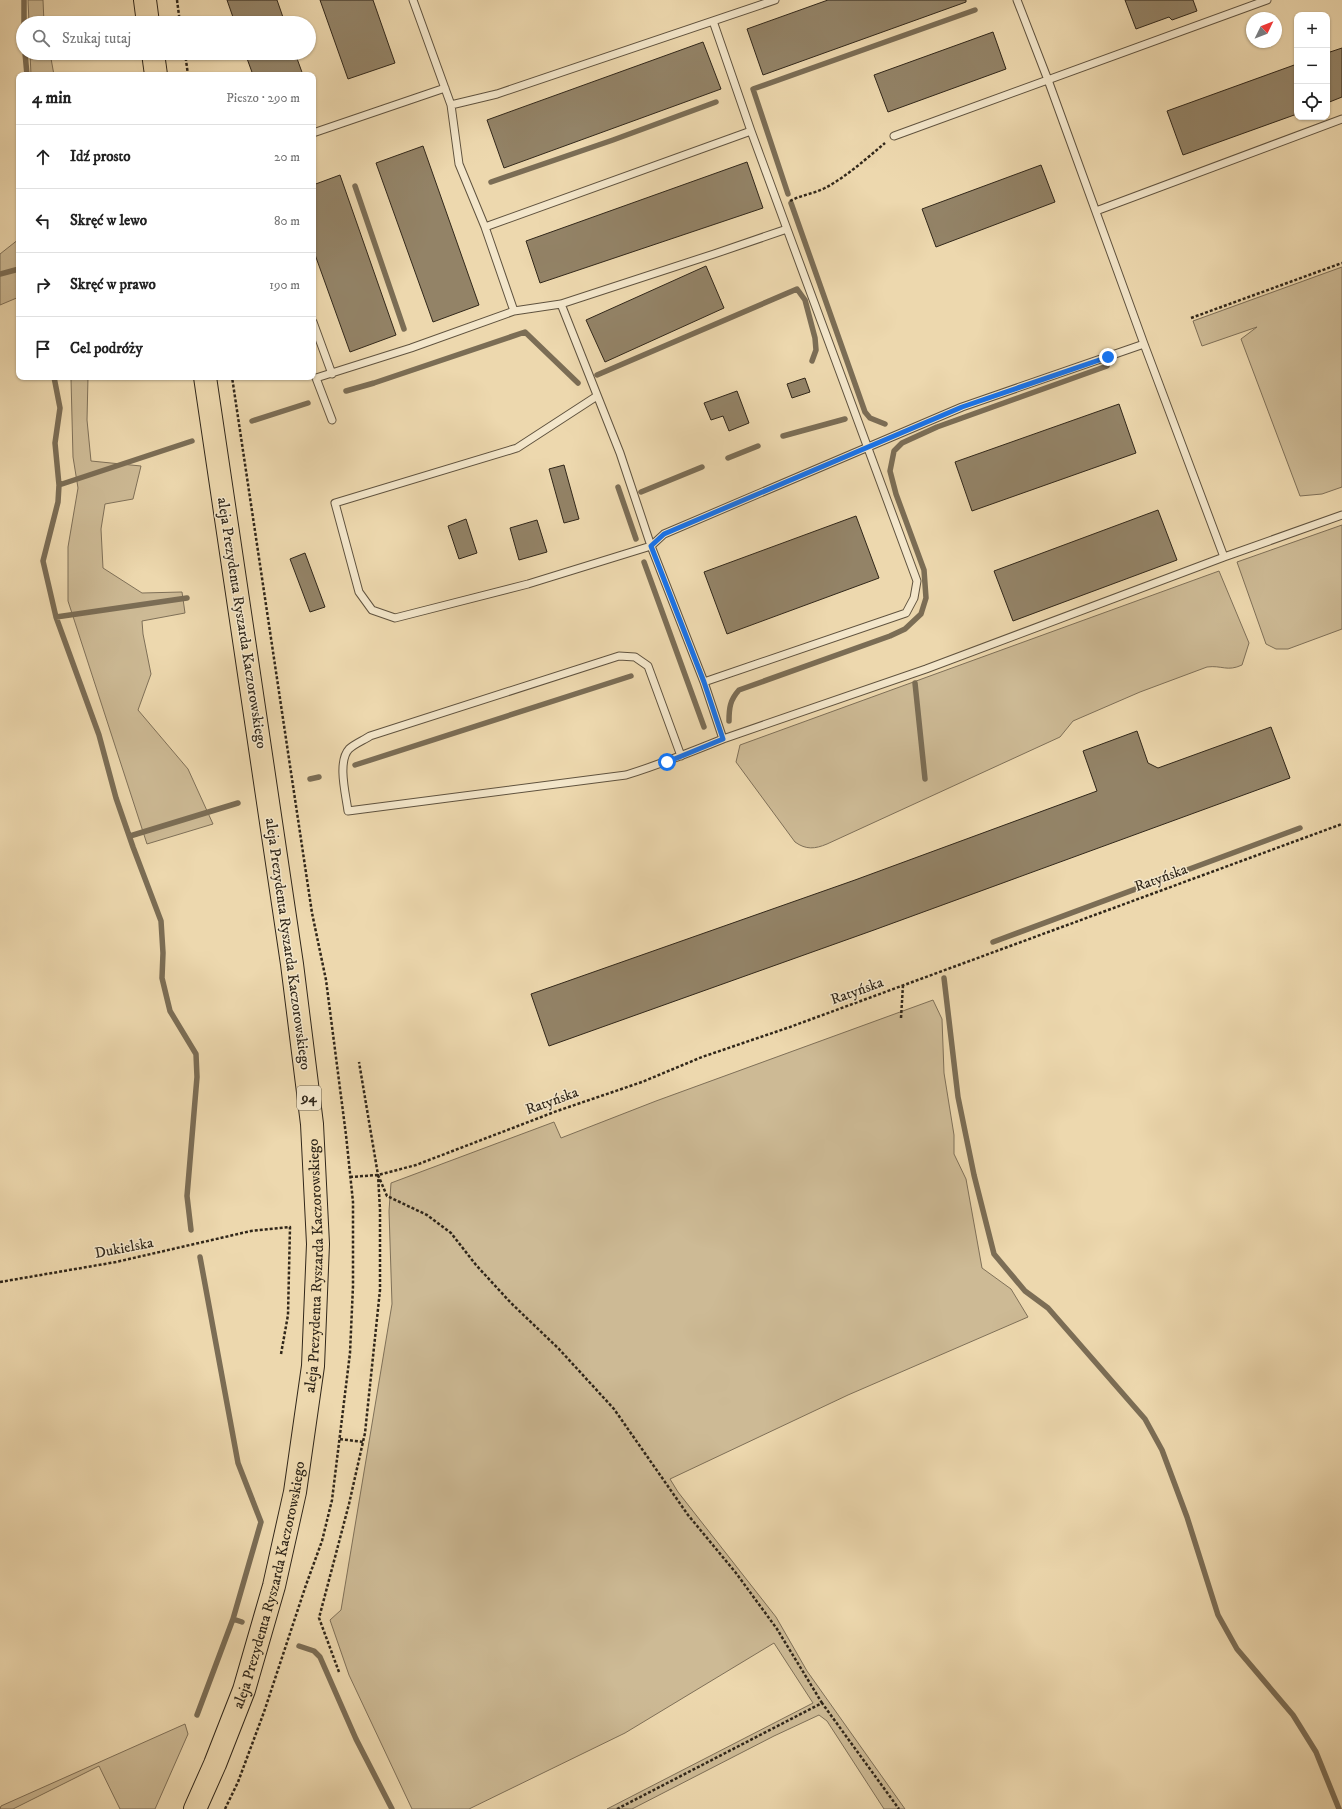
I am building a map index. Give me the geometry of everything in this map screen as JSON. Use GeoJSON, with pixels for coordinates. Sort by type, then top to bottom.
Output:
{"type":"FeatureCollection","features":[{"type":"Feature","properties":{"kind":"main road"},"geometry":{"type":"LineString","coordinates":[[145,0],[147,16]]}},
{"type":"Feature","properties":{"kind":"main road"},"geometry":{"type":"LineString","coordinates":[[154,60],[156,72]]}},
{"type":"Feature","properties":{"kind":"main road","name":"aleja Prezydenta Ryszarda Kaczorowskiego"},"geometry":{"type":"LineString","coordinates":[[195,1809],[215,1764],[244,1690],[274,1586],[295,1492],[313,1366],[318,1244],[312,1124],[292,964],[205,380]]}},
{"type":"Feature","properties":{"kind":"lane"},"geometry":{"type":"LineString","coordinates":[[413,0],[451,105],[459,164],[485,227],[514,311]]}},
{"type":"Feature","properties":{"kind":"lane"},"geometry":{"type":"LineString","coordinates":[[451,105],[497,94],[775,0]]}},
{"type":"Feature","properties":{"kind":"lane"},"geometry":{"type":"LineString","coordinates":[[1017,0],[1224,557]]}},
{"type":"Feature","properties":{"kind":"lane"},"geometry":{"type":"LineString","coordinates":[[894,136],[1267,0]]}},
{"type":"Feature","properties":{"kind":"lane"},"geometry":{"type":"LineString","coordinates":[[704,682],[906,613],[914,598],[917,580],[750,131],[713,21]]}},
{"type":"Feature","properties":{"kind":"lane"},"geometry":{"type":"LineString","coordinates":[[316,132],[445,88]]}},
{"type":"Feature","properties":{"kind":"lane"},"geometry":{"type":"LineString","coordinates":[[1096,211],[1342,119]]}},
{"type":"Feature","properties":{"kind":"lane"},"geometry":{"type":"LineString","coordinates":[[485,227],[750,131]]}},
{"type":"Feature","properties":{"kind":"lane"},"geometry":{"type":"LineString","coordinates":[[332,420],[316,378],[411,348],[514,311],[561,304],[787,229]]}},
{"type":"Feature","properties":{"kind":"lane"},"geometry":{"type":"LineString","coordinates":[[561,304],[620,453],[651,546],[704,682],[723,739]]}},
{"type":"Feature","properties":{"kind":"lane"},"geometry":{"type":"LineString","coordinates":[[316,330],[332,374]]}},
{"type":"Feature","properties":{"kind":"lane"},"geometry":{"type":"LineString","coordinates":[[597,396],[517,448],[370,491],[335,503],[360,592],[372,610],[395,618],[528,584],[651,546],[664,534],[962,407],[1144,344]]}},
{"type":"Feature","properties":{"kind":"lane"},"geometry":{"type":"LineString","coordinates":[[681,756],[648,666],[635,657],[619,656],[370,736],[349,748],[344,758],[344,775],[348,811],[626,775],[681,756],[723,739],[926,669],[1224,557],[1342,515]]}},
{"type":"Feature","properties":{"kind":"path"},"geometry":{"type":"LineString","coordinates":[[177,0],[179,16]]}},
{"type":"Feature","properties":{"kind":"path"},"geometry":{"type":"LineString","coordinates":[[186,60],[188,72]]}},
{"type":"Feature","properties":{"kind":"path"},"geometry":{"type":"LineString","coordinates":[[779,208],[799,196],[825,188],[858,166],[894,136]]}},
{"type":"Feature","properties":{"kind":"path"},"geometry":{"type":"LineString","coordinates":[[1190,318],[1342,263]]}},
{"type":"Feature","properties":{"kind":"path","name":"Ratyńska"},"geometry":{"type":"LineString","coordinates":[[350,1177],[378,1175],[416,1166],[557,1110],[642,1082],[702,1058],[1342,824]]}},
{"type":"Feature","properties":{"kind":"path"},"geometry":{"type":"LineString","coordinates":[[901,1018],[903,985]]}},
{"type":"Feature","properties":{"kind":"path"},"geometry":{"type":"LineString","coordinates":[[339,1672],[319,1618],[330,1581],[363,1442],[380,1290],[380,1210],[378,1175],[358,1062]]}},
{"type":"Feature","properties":{"kind":"path"},"geometry":{"type":"LineString","coordinates":[[378,1175],[387,1196],[427,1215],[451,1233],[476,1265],[511,1303],[560,1349],[614,1408],[688,1515],[736,1573],[777,1629],[822,1703],[899,1809]]}},
{"type":"Feature","properties":{"kind":"path","name":"Dukielska"},"geometry":{"type":"LineString","coordinates":[[0,1282],[116,1262],[251,1231],[290,1227],[288,1315],[281,1354]]}},
{"type":"Feature","properties":{"kind":"path"},"geometry":{"type":"LineString","coordinates":[[340,1439],[363,1442]]}},
{"type":"Feature","properties":{"kind":"path"},"geometry":{"type":"LineString","coordinates":[[617,1809],[822,1703]]}},
{"type":"Feature","properties":{"kind":"shaded area"},"geometry":{"type":"Polygon","coordinates":[[[28,0],[43,0],[44,16],[29,16],[28,0]]]}},
{"type":"Feature","properties":{"kind":"shaded area"},"geometry":{"type":"Polygon","coordinates":[[[30,60],[51,60],[53,72],[31,72],[30,60]]]}},
{"type":"Feature","properties":{"kind":"shaded area"},"geometry":{"type":"Polygon","coordinates":[[[16,241],[16,298],[0,305],[0,254],[16,241]]]}},
{"type":"Feature","properties":{"kind":"shaded area"},"geometry":{"type":"Polygon","coordinates":[[[1342,267],[1342,487],[1322,494],[1300,496],[1241,339],[1257,327],[1202,346],[1193,321],[1342,267]]]}},
{"type":"Feature","properties":{"kind":"shaded area"},"geometry":{"type":"Polygon","coordinates":[[[71,380],[88,380],[87,420],[91,461],[141,466],[133,499],[105,504],[101,529],[103,568],[142,593],[182,592],[185,613],[142,621],[151,674],[138,710],[188,769],[213,824],[147,844],[68,601],[68,547],[78,488],[73,457],[71,380]]]}},
{"type":"Feature","properties":{"kind":"shaded area"},"geometry":{"type":"Polygon","coordinates":[[[1342,525],[1342,629],[1288,649],[1276,649],[1266,644],[1237,562],[1342,525]]]}},
{"type":"Feature","properties":{"kind":"shaded area"},"geometry":{"type":"Polygon","coordinates":[[[1219,571],[1249,643],[1242,665],[1232,668],[1207,667],[1140,692],[1073,721],[1060,737],[827,844],[811,848],[799,845],[795,842],[736,762],[740,745],[1219,571]]]}},
{"type":"Feature","properties":{"kind":"shaded area"},"geometry":{"type":"Polygon","coordinates":[[[933,1000],[942,1019],[944,1073],[954,1135],[954,1154],[966,1179],[982,1268],[1011,1289],[1028,1317],[848,1395],[670,1479],[678,1492],[776,1617],[807,1671],[905,1809],[884,1809],[827,1721],[819,1715],[774,1736],[632,1809],[607,1809],[813,1703],[774,1643],[625,1733],[469,1809],[412,1809],[349,1675],[330,1620],[341,1610],[392,1304],[389,1211],[391,1183],[554,1122],[561,1138],[656,1101],[933,1000]]]}},
{"type":"Feature","properties":{"kind":"shaded area"},"geometry":{"type":"Polygon","coordinates":[[[185,1724],[188,1734],[155,1809],[120,1809],[99,1766],[13,1809],[0,1809],[1,1806],[185,1724]]]}},
{"type":"Feature","properties":{"kind":"building"},"geometry":{"type":"Polygon","coordinates":[[[227,0],[277,0],[283,16],[233,16],[227,0]]]}},
{"type":"Feature","properties":{"kind":"building"},"geometry":{"type":"Polygon","coordinates":[[[320,0],[373,0],[395,63],[348,79],[320,0]]]}},
{"type":"Feature","properties":{"kind":"building"},"geometry":{"type":"Polygon","coordinates":[[[828,0],[966,0],[966,2],[763,75],[747,29],[828,0]]]}},
{"type":"Feature","properties":{"kind":"building"},"geometry":{"type":"Polygon","coordinates":[[[1125,0],[1193,0],[1197,11],[1172,20],[1169,17],[1136,29],[1125,0]]]}},
{"type":"Feature","properties":{"kind":"building"},"geometry":{"type":"Polygon","coordinates":[[[993,32],[1006,69],[888,112],[874,75],[993,32]]]}},
{"type":"Feature","properties":{"kind":"building"},"geometry":{"type":"Polygon","coordinates":[[[703,42],[721,89],[504,168],[487,120],[703,42]]]}},
{"type":"Feature","properties":{"kind":"building"},"geometry":{"type":"Polygon","coordinates":[[[1342,48],[1342,97],[1330,102],[1330,84],[1330,52],[1342,48]]]}},
{"type":"Feature","properties":{"kind":"building"},"geometry":{"type":"Polygon","coordinates":[[[248,60],[298,60],[302,72],[252,72],[248,60]]]}},
{"type":"Feature","properties":{"kind":"building"},"geometry":{"type":"Polygon","coordinates":[[[1294,65],[1294,115],[1183,155],[1167,111],[1294,65]]]}},
{"type":"Feature","properties":{"kind":"building"},"geometry":{"type":"Polygon","coordinates":[[[423,146],[479,305],[433,322],[376,163],[423,146]]]}},
{"type":"Feature","properties":{"kind":"building"},"geometry":{"type":"Polygon","coordinates":[[[747,162],[763,208],[540,283],[526,241],[747,162]]]}},
{"type":"Feature","properties":{"kind":"building"},"geometry":{"type":"Polygon","coordinates":[[[1041,165],[1055,202],[936,247],[922,209],[1041,165]]]}},
{"type":"Feature","properties":{"kind":"building"},"geometry":{"type":"Polygon","coordinates":[[[340,175],[396,335],[350,352],[316,257],[316,184],[340,175]]]}},
{"type":"Feature","properties":{"kind":"building"},"geometry":{"type":"Polygon","coordinates":[[[706,266],[724,308],[605,362],[586,320],[706,266]]]}},
{"type":"Feature","properties":{"kind":"building"},"geometry":{"type":"Polygon","coordinates":[[[805,378],[810,392],[792,398],[787,384],[805,378]]]}},
{"type":"Feature","properties":{"kind":"building"},"geometry":{"type":"Polygon","coordinates":[[[737,391],[749,423],[729,431],[723,416],[711,420],[704,403],[737,391]]]}},
{"type":"Feature","properties":{"kind":"building"},"geometry":{"type":"Polygon","coordinates":[[[1119,404],[1136,453],[972,511],[955,462],[1119,404]]]}},
{"type":"Feature","properties":{"kind":"building"},"geometry":{"type":"Polygon","coordinates":[[[564,465],[579,519],[564,523],[549,469],[564,465]]]}},
{"type":"Feature","properties":{"kind":"building"},"geometry":{"type":"Polygon","coordinates":[[[1158,510],[1177,560],[1013,621],[994,571],[1158,510]]]}},
{"type":"Feature","properties":{"kind":"building"},"geometry":{"type":"Polygon","coordinates":[[[856,516],[879,578],[727,634],[704,572],[856,516]]]}},
{"type":"Feature","properties":{"kind":"building"},"geometry":{"type":"Polygon","coordinates":[[[466,519],[477,553],[459,559],[448,526],[466,519]]]}},
{"type":"Feature","properties":{"kind":"building"},"geometry":{"type":"Polygon","coordinates":[[[537,520],[547,552],[519,560],[510,528],[537,520]]]}},
{"type":"Feature","properties":{"kind":"building"},"geometry":{"type":"Polygon","coordinates":[[[305,553],[325,607],[310,612],[290,559],[305,553]]]}},
{"type":"Feature","properties":{"kind":"building"},"geometry":{"type":"Polygon","coordinates":[[[1271,727],[1290,778],[874,930],[549,1046],[531,994],[855,880],[1097,791],[1083,751],[1137,731],[1148,763],[1158,768],[1271,727]]]}},
{"type":"Feature","properties":{"kind":"waterway"},"geometry":{"type":"LineString","coordinates":[[24,0],[24,16]]}},
{"type":"Feature","properties":{"kind":"waterway"},"geometry":{"type":"LineString","coordinates":[[788,194],[753,89],[975,10]]}},
{"type":"Feature","properties":{"kind":"waterway"},"geometry":{"type":"LineString","coordinates":[[26,60],[27,72]]}},
{"type":"Feature","properties":{"kind":"waterway"},"geometry":{"type":"LineString","coordinates":[[491,182],[613,140],[716,102]]}},
{"type":"Feature","properties":{"kind":"waterway"},"geometry":{"type":"LineString","coordinates":[[355,186],[404,329]]}},
{"type":"Feature","properties":{"kind":"waterway"},"geometry":{"type":"LineString","coordinates":[[791,203],[865,412],[870,418],[885,424]]}},
{"type":"Feature","properties":{"kind":"waterway"},"geometry":{"type":"LineString","coordinates":[[0,274],[16,270]]}},
{"type":"Feature","properties":{"kind":"waterway"},"geometry":{"type":"LineString","coordinates":[[597,375],[797,289],[805,300],[815,338],[816,350],[812,361]]}},
{"type":"Feature","properties":{"kind":"waterway"},"geometry":{"type":"LineString","coordinates":[[346,391],[525,332],[578,383]]}},
{"type":"Feature","properties":{"kind":"waterway"},"geometry":{"type":"LineString","coordinates":[[729,721],[731,704],[739,690],[890,636],[905,629],[921,614],[926,598],[924,570],[896,494],[890,471],[894,451],[902,443],[937,427],[1107,366]]}},
{"type":"Feature","properties":{"kind":"waterway"},"geometry":{"type":"LineString","coordinates":[[55,380],[60,408],[55,443],[59,485],[58,502],[43,561],[56,617],[99,735],[116,798],[161,921],[163,953],[162,978],[170,1011],[196,1054],[197,1077],[187,1196],[191,1230]]}},
{"type":"Feature","properties":{"kind":"waterway"},"geometry":{"type":"LineString","coordinates":[[252,421],[308,403]]}},
{"type":"Feature","properties":{"kind":"waterway"},"geometry":{"type":"LineString","coordinates":[[783,436],[845,419]]}},
{"type":"Feature","properties":{"kind":"waterway"},"geometry":{"type":"LineString","coordinates":[[59,485],[192,441]]}},
{"type":"Feature","properties":{"kind":"waterway"},"geometry":{"type":"LineString","coordinates":[[728,458],[758,446]]}},
{"type":"Feature","properties":{"kind":"waterway"},"geometry":{"type":"LineString","coordinates":[[641,492],[702,467]]}},
{"type":"Feature","properties":{"kind":"waterway"},"geometry":{"type":"LineString","coordinates":[[618,487],[636,539]]}},
{"type":"Feature","properties":{"kind":"waterway"},"geometry":{"type":"LineString","coordinates":[[644,562],[704,727]]}},
{"type":"Feature","properties":{"kind":"waterway"},"geometry":{"type":"LineString","coordinates":[[56,617],[187,598]]}},
{"type":"Feature","properties":{"kind":"waterway"},"geometry":{"type":"LineString","coordinates":[[355,765],[631,676]]}},
{"type":"Feature","properties":{"kind":"waterway"},"geometry":{"type":"LineString","coordinates":[[915,683],[925,779]]}},
{"type":"Feature","properties":{"kind":"waterway"},"geometry":{"type":"LineString","coordinates":[[310,779],[319,777]]}},
{"type":"Feature","properties":{"kind":"waterway"},"geometry":{"type":"LineString","coordinates":[[130,836],[238,803]]}},
{"type":"Feature","properties":{"kind":"waterway"},"geometry":{"type":"LineString","coordinates":[[993,942],[1300,828]]}},
{"type":"Feature","properties":{"kind":"waterway"},"geometry":{"type":"LineString","coordinates":[[944,978],[958,1097],[974,1175],[994,1254],[1025,1291],[1048,1308],[1145,1419],[1162,1450],[1187,1517],[1218,1615],[1237,1649],[1293,1715],[1316,1752],[1339,1809]]}},
{"type":"Feature","properties":{"kind":"waterway"},"geometry":{"type":"LineString","coordinates":[[200,1257],[238,1463],[261,1522],[233,1619],[242,1622]]}},
{"type":"Feature","properties":{"kind":"waterway"},"geometry":{"type":"LineString","coordinates":[[197,1715],[233,1619]]}},
{"type":"Feature","properties":{"kind":"waterway"},"geometry":{"type":"LineString","coordinates":[[299,1646],[314,1651],[320,1657],[356,1739],[392,1809]]}},
{"type":"Feature","properties":{"kind":"route"},"geometry":{"type":"LineString","coordinates":[[667,762],[723,739],[704,682],[651,546],[664,534],[962,407],[1108,357]]}}]}
